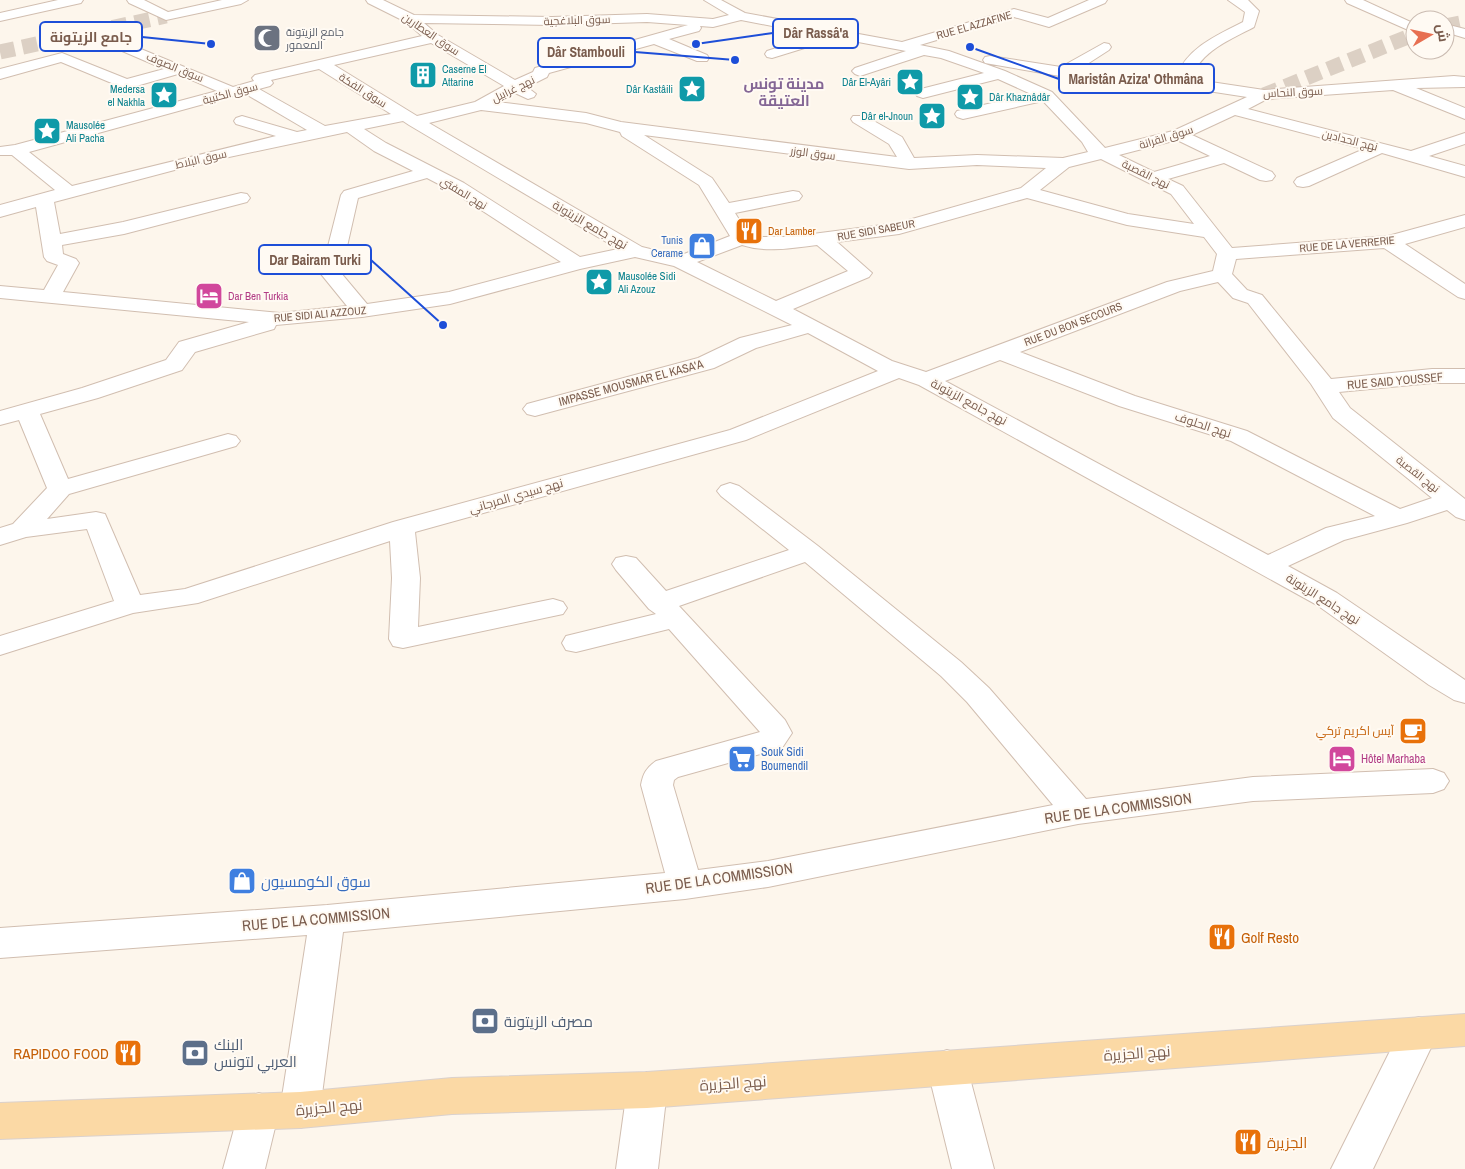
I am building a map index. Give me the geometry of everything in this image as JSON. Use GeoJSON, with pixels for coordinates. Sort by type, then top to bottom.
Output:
{"type":"FeatureCollection","features":[{"type":"Feature","properties":{"kind":"main road","name":"نهج الجزيرة"},"geometry":{"type":"LineString","coordinates":[[0,1121],[300,1110],[452,1096],[646,1090],[1465,1030]]}},
{"type":"Feature","properties":{"kind":"street"},"geometry":{"type":"LineString","coordinates":[[0,17],[76,0]]}},
{"type":"Feature","properties":{"kind":"street"},"geometry":{"type":"LineString","coordinates":[[134,0],[166,16],[241,0]]}},
{"type":"Feature","properties":{"kind":"street","name":"سوق العطارين"},"geometry":{"type":"LineString","coordinates":[[373,0],[412,19],[433,38],[565,116]]}},
{"type":"Feature","properties":{"kind":"street","name":"نهج القصبة"},"geometry":{"type":"LineString","coordinates":[[711,0],[741,16],[944,54],[1000,74],[1046,95],[1090,140],[1094,148],[1178,190],[1227,254]]}},
{"type":"Feature","properties":{"kind":"street","name":"RUE EL AZZAFINE"},"geometry":{"type":"LineString","coordinates":[[902,46],[1014,13],[1049,23],[1100,0]]}},
{"type":"Feature","properties":{"kind":"street"},"geometry":{"type":"LineString","coordinates":[[1182,82],[1184,72],[1199,53],[1249,24],[1252,11],[1242,2],[1235,0]]}},
{"type":"Feature","properties":{"kind":"street"},"geometry":{"type":"LineString","coordinates":[[1352,0],[1405,25]]}},
{"type":"Feature","properties":{"kind":"street"},"geometry":{"type":"LineString","coordinates":[[579,4],[608,18],[617,9],[634,4]]}},
{"type":"Feature","properties":{"kind":"street"},"geometry":{"type":"LineString","coordinates":[[998,5],[1014,13]]}},
{"type":"Feature","properties":{"kind":"street","name":"سوق البلاغجية"},"geometry":{"type":"LineString","coordinates":[[412,19],[552,21],[647,18],[713,23],[741,16]]}},
{"type":"Feature","properties":{"kind":"street","name":"نهج غرابيل"},"geometry":{"type":"LineString","coordinates":[[481,105],[515,86],[542,74],[540,71],[713,23]]}},
{"type":"Feature","properties":{"kind":"street","name":"سوق الصوف"},"geometry":{"type":"LineString","coordinates":[[90,32],[177,70],[239,90],[323,132]]}},
{"type":"Feature","properties":{"kind":"street"},"geometry":{"type":"LineString","coordinates":[[772,54],[835,34]]}},
{"type":"Feature","properties":{"kind":"street","name":"سوق الكتبية"},"geometry":{"type":"LineString","coordinates":[[8,150],[266,83],[260,78],[433,38]]}},
{"type":"Feature","properties":{"kind":"street"},"geometry":{"type":"LineString","coordinates":[[656,39],[702,58]]}},
{"type":"Feature","properties":{"kind":"street"},"geometry":{"type":"LineString","coordinates":[[1063,72],[1104,47]]}},
{"type":"Feature","properties":{"kind":"street"},"geometry":{"type":"LineString","coordinates":[[860,71],[924,50]]}},
{"type":"Feature","properties":{"kind":"street","name":"سوق النحاس"},"geometry":{"type":"LineString","coordinates":[[944,54],[1083,75],[1182,82],[1264,95],[1454,80],[1465,82]]}},
{"type":"Feature","properties":{"kind":"street"},"geometry":{"type":"LineString","coordinates":[[0,74],[62,56],[126,84],[177,70]]}},
{"type":"Feature","properties":{"kind":"street"},"geometry":{"type":"LineString","coordinates":[[4,61],[25,67]]}},
{"type":"Feature","properties":{"kind":"street","name":"سوق الفكة"},"geometry":{"type":"LineString","coordinates":[[321,64],[410,119]]}},
{"type":"Feature","properties":{"kind":"street"},"geometry":{"type":"LineString","coordinates":[[922,93],[1000,74]]}},
{"type":"Feature","properties":{"kind":"street"},"geometry":{"type":"LineString","coordinates":[[1394,85],[1465,114]]}},
{"type":"Feature","properties":{"kind":"street"},"geometry":{"type":"LineString","coordinates":[[963,114],[1046,95]]}},
{"type":"Feature","properties":{"kind":"street","name":"سوق القرانة"},"geometry":{"type":"LineString","coordinates":[[1063,163],[1179,135],[1264,95]]}},
{"type":"Feature","properties":{"kind":"street","name":"نهج غرابيل"},"geometry":{"type":"LineString","coordinates":[[410,119],[481,105],[518,108],[565,116]]}},
{"type":"Feature","properties":{"kind":"street","name":"نهج الحدادين"},"geometry":{"type":"LineString","coordinates":[[1235,110],[1412,156],[1465,172]]}},
{"type":"Feature","properties":{"kind":"street","name":"سوق الوزر"},"geometry":{"type":"LineString","coordinates":[[565,116],[586,118],[621,127],[908,164],[977,160],[1063,163]]}},
{"type":"Feature","properties":{"kind":"street","name":"سوق البلاط"},"geometry":{"type":"LineString","coordinates":[[0,211],[44,198],[349,126],[410,119]]}},
{"type":"Feature","properties":{"kind":"street","name":"نهج جامع الزيتونة"},"geometry":{"type":"LineString","coordinates":[[410,119],[635,251],[681,262],[810,326],[884,366],[927,380],[1326,599],[1452,673],[1465,692]]}},
{"type":"Feature","properties":{"kind":"street"},"geometry":{"type":"LineString","coordinates":[[859,119],[896,141],[908,164]]}},
{"type":"Feature","properties":{"kind":"street"},"geometry":{"type":"LineString","coordinates":[[242,121],[297,138]]}},
{"type":"Feature","properties":{"kind":"street","name":"نهج المفتي"},"geometry":{"type":"LineString","coordinates":[[349,126],[380,147],[458,188],[577,264]]}},
{"type":"Feature","properties":{"kind":"street"},"geometry":{"type":"LineString","coordinates":[[621,127],[706,182],[741,238],[681,262]]}},
{"type":"Feature","properties":{"kind":"street"},"geometry":{"type":"LineString","coordinates":[[1179,135],[1266,176]]}},
{"type":"Feature","properties":{"kind":"street"},"geometry":{"type":"LineString","coordinates":[[1412,156],[1465,138]]}},
{"type":"Feature","properties":{"kind":"street"},"geometry":{"type":"LineString","coordinates":[[1303,182],[1380,148]]}},
{"type":"Feature","properties":{"kind":"street"},"geometry":{"type":"LineString","coordinates":[[8,150],[69,192]]}},
{"type":"Feature","properties":{"kind":"street"},"geometry":{"type":"LineString","coordinates":[[811,153],[812,172]]}},
{"type":"Feature","properties":{"kind":"street"},"geometry":{"type":"LineString","coordinates":[[1155,177],[1225,157]]}},
{"type":"Feature","properties":{"kind":"street","name":"RUE SIDI SABEUR"},"geometry":{"type":"LineString","coordinates":[[741,238],[756,244],[789,243],[899,228],[1027,192],[1063,163]]}},
{"type":"Feature","properties":{"kind":"street"},"geometry":{"type":"LineString","coordinates":[[362,311],[331,274],[350,196],[429,172]]}},
{"type":"Feature","properties":{"kind":"street"},"geometry":{"type":"LineString","coordinates":[[1027,192],[1127,219],[1212,233]]}},
{"type":"Feature","properties":{"kind":"street"},"geometry":{"type":"LineString","coordinates":[[723,210],[793,196]]}},
{"type":"Feature","properties":{"kind":"street"},"geometry":{"type":"LineString","coordinates":[[44,198],[54,257],[69,263],[50,297]]}},
{"type":"Feature","properties":{"kind":"street"},"geometry":{"type":"LineString","coordinates":[[51,240],[124,228],[241,198]]}},
{"type":"Feature","properties":{"kind":"street","name":"RUE DE LA VERRERIE"},"geometry":{"type":"LineString","coordinates":[[1227,254],[1388,242],[1465,222]]}},
{"type":"Feature","properties":{"kind":"street"},"geometry":{"type":"LineString","coordinates":[[775,309],[862,272],[822,240]]}},
{"type":"Feature","properties":{"kind":"street"},"geometry":{"type":"LineString","coordinates":[[1388,242],[1426,265],[1465,293]]}},
{"type":"Feature","properties":{"kind":"street","name":"RUE SIDI ALI AZZOUZ"},"geometry":{"type":"LineString","coordinates":[[0,292],[280,320],[362,311],[450,298],[577,264],[635,251]]}},
{"type":"Feature","properties":{"kind":"street"},"geometry":{"type":"LineString","coordinates":[[1222,275],[1227,254]]}},
{"type":"Feature","properties":{"kind":"street","name":"نهج القصبة"},"geometry":{"type":"LineString","coordinates":[[1222,275],[1240,294],[1255,299],[1324,387],[1341,413],[1458,506]]}},
{"type":"Feature","properties":{"kind":"street","name":"RUE DU BON SECOURS"},"geometry":{"type":"LineString","coordinates":[[927,380],[1174,286],[1222,275]]}},
{"type":"Feature","properties":{"kind":"street"},"geometry":{"type":"LineString","coordinates":[[0,418],[90,393],[174,365],[188,347],[280,320]]}},
{"type":"Feature","properties":{"kind":"street","name":"IMPASSE MOUSMAR EL KASA'A"},"geometry":{"type":"LineString","coordinates":[[535,409],[706,363],[748,343],[810,326]]}},
{"type":"Feature","properties":{"kind":"street","name":"نهج الحلوف"},"geometry":{"type":"LineString","coordinates":[[999,352],[1127,402],[1239,436],[1398,518]]}},
{"type":"Feature","properties":{"kind":"street","name":"نهج سيدي المرجاني"},"geometry":{"type":"LineString","coordinates":[[0,646],[130,605],[188,596],[402,528],[738,435],[898,371]]}},
{"type":"Feature","properties":{"kind":"street","name":"RUE SAID YOUSSEF"},"geometry":{"type":"LineString","coordinates":[[1324,387],[1432,376],[1465,376]]}},
{"type":"Feature","properties":{"kind":"street"},"geometry":{"type":"LineString","coordinates":[[27,410],[60,489]]}},
{"type":"Feature","properties":{"kind":"street"},"geometry":{"type":"LineString","coordinates":[[11,533],[60,489],[228,442]]}},
{"type":"Feature","properties":{"kind":"street"},"geometry":{"type":"LineString","coordinates":[[730,491],[809,552],[951,668],[978,695],[1078,812]]}},
{"type":"Feature","properties":{"kind":"street"},"geometry":{"type":"LineString","coordinates":[[1267,566],[1336,534],[1398,518],[1458,506]]}},
{"type":"Feature","properties":{"kind":"street"},"geometry":{"type":"LineString","coordinates":[[11,533],[96,520],[130,605]]}},
{"type":"Feature","properties":{"kind":"street"},"geometry":{"type":"LineString","coordinates":[[402,528],[406,578],[403,639],[553,608]]}},
{"type":"Feature","properties":{"kind":"street"},"geometry":{"type":"LineString","coordinates":[[576,643],[667,611],[809,552]]}},
{"type":"Feature","properties":{"kind":"street"},"geometry":{"type":"LineString","coordinates":[[626,564],[774,728],[776,733],[771,740],[667,770],[659,775],[656,785],[685,885]]}},
{"type":"Feature","properties":{"kind":"street","name":"RUE DE LA COMMISSION"},"geometry":{"type":"LineString","coordinates":[[0,943],[326,919],[685,885],[768,874],[1078,812],[1253,789],[1433,781]]}},
{"type":"Feature","properties":{"kind":"street"},"geometry":{"type":"LineString","coordinates":[[300,1110],[326,919]]}},
{"type":"Feature","properties":{"kind":"street"},"geometry":{"type":"LineString","coordinates":[[1352,1169],[1419,1033]]}},
{"type":"Feature","properties":{"kind":"street"},"geometry":{"type":"LineString","coordinates":[[947,1067],[973,1169]]}},
{"type":"Feature","properties":{"kind":"street"},"geometry":{"type":"LineString","coordinates":[[637,1169],[646,1090]]}},
{"type":"Feature","properties":{"kind":"street"},"geometry":{"type":"LineString","coordinates":[[244,1169],[259,1111]]}},
{"type":"Feature","properties":{"kind":"tunnel"},"geometry":{"type":"LineString","coordinates":[[0,52],[166,16]]}},
{"type":"Feature","properties":{"kind":"tunnel"},"geometry":{"type":"LineString","coordinates":[[1455,24],[1465,22]]}},
{"type":"Feature","properties":{"kind":"tunnel"},"geometry":{"type":"LineString","coordinates":[[1264,95],[1405,38]]}},
{"type":"Feature","properties":{"kind":"place","name":"جامع الزيتونة المعمور"},"geometry":{"type":"Point","coordinates":[267,38]}},
{"type":"Feature","properties":{"kind":"place","name":"جامع الزيتونة"},"geometry":{"type":"Point","coordinates":[211,44]}},
{"type":"Feature","properties":{"kind":"place","name":"Dâr Rassâ'a"},"geometry":{"type":"Point","coordinates":[696,44]}},
{"type":"Feature","properties":{"kind":"place","name":"Maristân Aziza' Othmâna"},"geometry":{"type":"Point","coordinates":[970,47]}},
{"type":"Feature","properties":{"kind":"place","name":"Dâr Stambouli"},"geometry":{"type":"Point","coordinates":[735,60]}},
{"type":"Feature","properties":{"kind":"place","name":"Caserne El Attarine"},"geometry":{"type":"Point","coordinates":[423,75]}},
{"type":"Feature","properties":{"kind":"place","name":"Dâr El-Ayâri"},"geometry":{"type":"Point","coordinates":[910,82]}},
{"type":"Feature","properties":{"kind":"place","name":"Dâr Kastâili"},"geometry":{"type":"Point","coordinates":[692,89]}},
{"type":"Feature","properties":{"kind":"place","name":"Medersa el Nakhla"},"geometry":{"type":"Point","coordinates":[164,95]}},
{"type":"Feature","properties":{"kind":"place","name":"Dâr Khaznâdâr"},"geometry":{"type":"Point","coordinates":[970,97]}},
{"type":"Feature","properties":{"kind":"place","name":"Dâr el-Jnoun"},"geometry":{"type":"Point","coordinates":[932,116]}},
{"type":"Feature","properties":{"kind":"place","name":"Mausolée Ali Pacha"},"geometry":{"type":"Point","coordinates":[47,131]}},
{"type":"Feature","properties":{"kind":"place","name":"Dar Lamber"},"geometry":{"type":"Point","coordinates":[749,231]}},
{"type":"Feature","properties":{"kind":"place","name":"Tunis Cerame"},"geometry":{"type":"Point","coordinates":[702,246]}},
{"type":"Feature","properties":{"kind":"place","name":"Mausolée Sidi Ali Azouz"},"geometry":{"type":"Point","coordinates":[599,282]}},
{"type":"Feature","properties":{"kind":"place","name":"Dar Ben Turkia"},"geometry":{"type":"Point","coordinates":[209,296]}},
{"type":"Feature","properties":{"kind":"place","name":"Dar Bairam Turki"},"geometry":{"type":"Point","coordinates":[443,325]}},
{"type":"Feature","properties":{"kind":"place","name":"آيس اكريم تركي"},"geometry":{"type":"Point","coordinates":[1413,731]}},
{"type":"Feature","properties":{"kind":"place","name":"Souk Sidi Boumendil"},"geometry":{"type":"Point","coordinates":[742,759]}},
{"type":"Feature","properties":{"kind":"place","name":"Hôtel Marhaba"},"geometry":{"type":"Point","coordinates":[1342,759]}},
{"type":"Feature","properties":{"kind":"place","name":"سوق الكومسيون"},"geometry":{"type":"Point","coordinates":[242,881]}},
{"type":"Feature","properties":{"kind":"place","name":"Golf Resto"},"geometry":{"type":"Point","coordinates":[1222,937]}},
{"type":"Feature","properties":{"kind":"place","name":"مصرف الزيتونة"},"geometry":{"type":"Point","coordinates":[485,1021]}},
{"type":"Feature","properties":{"kind":"place","name":"RAPIDOO FOOD"},"geometry":{"type":"Point","coordinates":[128,1053]}},
{"type":"Feature","properties":{"kind":"place","name":"البنك العربي لتونس"},"geometry":{"type":"Point","coordinates":[195,1053]}},
{"type":"Feature","properties":{"kind":"place","name":"الجزيرة"},"geometry":{"type":"Point","coordinates":[1248,1142]}},
{"type":"Feature","properties":{"kind":"district","name":"مدينة تونس العتيقة"},"geometry":{"type":"Point","coordinates":[784,92]}}]}
